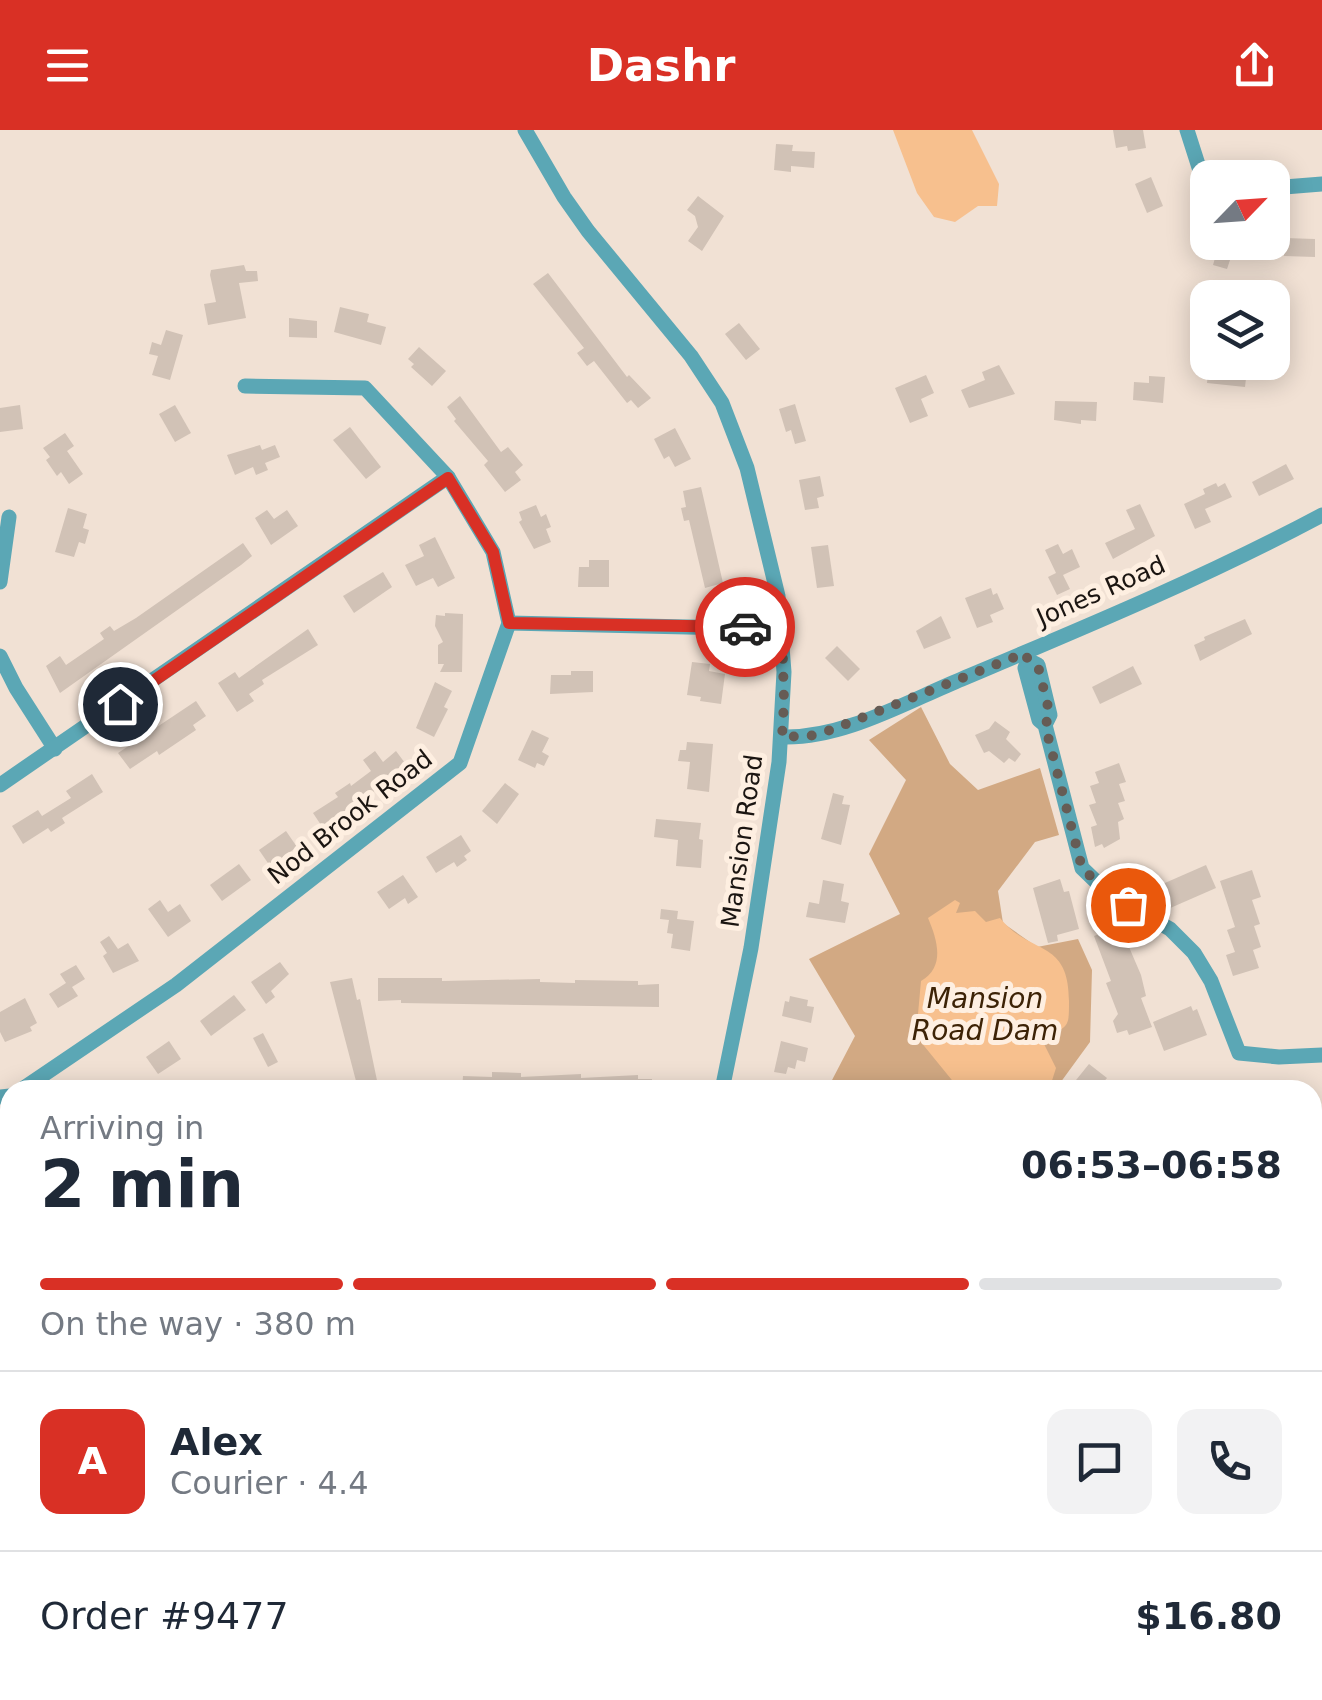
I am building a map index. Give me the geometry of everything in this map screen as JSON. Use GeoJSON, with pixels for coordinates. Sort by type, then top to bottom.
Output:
{"type":"FeatureCollection","features":[{"type":"Feature","properties":{"kind":"street","name":"Mansion Road"},"geometry":{"type":"LineString","coordinates":[[526,130],[580,220],[691,356],[722,403],[755,497],[782,624],[782,737],[756,922],[724,1080]]}},
{"type":"Feature","properties":{"kind":"street"},"geometry":{"type":"LineString","coordinates":[[1186,130],[1196,160]]}},
{"type":"Feature","properties":{"kind":"street"},"geometry":{"type":"LineString","coordinates":[[1290,187],[1322,184]]}},
{"type":"Feature","properties":{"kind":"street"},"geometry":{"type":"LineString","coordinates":[[245,386],[365,388],[448,478],[493,552],[509,623],[732,628],[782,624]]}},
{"type":"Feature","properties":{"kind":"street"},"geometry":{"type":"LineString","coordinates":[[0,785],[448,478]]}},
{"type":"Feature","properties":{"kind":"street","name":"Jones Road"},"geometry":{"type":"LineString","coordinates":[[782,737],[831,730],[1026,656],[1264,546],[1322,515]]}},
{"type":"Feature","properties":{"kind":"street"},"geometry":{"type":"LineString","coordinates":[[0,582],[9,517]]}},
{"type":"Feature","properties":{"kind":"street","name":"Nod Brook Road"},"geometry":{"type":"LineString","coordinates":[[36,1080],[176,985],[460,763],[509,623]]}},
{"type":"Feature","properties":{"kind":"street"},"geometry":{"type":"LineString","coordinates":[[0,656],[55,749]]}},
{"type":"Feature","properties":{"kind":"street"},"geometry":{"type":"LineString","coordinates":[[1026,656],[1038,666],[1050,715],[1045,725],[1082,868],[1110,895],[1170,928],[1194,954],[1210,981],[1239,1053],[1322,1055]]}},
{"type":"Feature","properties":{"kind":"shaded area"},"geometry":{"type":"Polygon","coordinates":[[[921,707],[950,764],[978,790],[1040,768],[1059,835],[1035,842],[998,891],[1003,923],[1037,947],[1078,939],[1092,970],[1090,1042],[1062,1080],[832,1080],[855,1036],[809,959],[900,914],[869,854],[906,780],[869,740],[921,707]]]}},
{"type":"Feature","properties":{"kind":"water"},"geometry":{"type":"Polygon","coordinates":[[[893,130],[972,130],[999,184],[997,206],[978,206],[955,222],[934,217],[917,193],[893,130]]]}},
{"type":"Feature","properties":{"kind":"water","name":"Mansion Road Dam"},"geometry":{"type":"Polygon","coordinates":[[[955,900],[960,903],[956,913],[975,911],[986,922],[1000,918],[1023,938],[1055,957],[1067,981],[1069,1016],[1064,1027],[1044,1044],[1056,1068],[1052,1080],[952,1080],[916,1036],[921,981],[937,960],[928,918],[955,900]]]}},
{"type":"Feature","properties":{"kind":"building"},"geometry":{"type":"Polygon","coordinates":[[[1113,130],[1143,130],[1146,148],[1116,148],[1113,130]]]}},
{"type":"Feature","properties":{"kind":"building"},"geometry":{"type":"Polygon","coordinates":[[[776,144],[793,145],[792,151],[815,152],[814,168],[791,166],[791,172],[774,170],[776,144]]]}},
{"type":"Feature","properties":{"kind":"building"},"geometry":{"type":"Polygon","coordinates":[[[1151,177],[1163,206],[1147,213],[1135,184],[1151,177]]]}},
{"type":"Feature","properties":{"kind":"building"},"geometry":{"type":"Polygon","coordinates":[[[698,196],[724,216],[702,251],[688,241],[698,227],[695,216],[687,210],[698,196]]]}},
{"type":"Feature","properties":{"kind":"building"},"geometry":{"type":"Polygon","coordinates":[[[1290,238],[1315,239],[1315,257],[1290,256],[1290,238]]]}},
{"type":"Feature","properties":{"kind":"building"},"geometry":{"type":"Polygon","coordinates":[[[1214,260],[1230,260],[1227,269],[1213,265],[1214,260]]]}},
{"type":"Feature","properties":{"kind":"building"},"geometry":{"type":"Polygon","coordinates":[[[244,265],[246,271],[257,271],[258,281],[239,283],[246,318],[208,325],[204,304],[216,302],[211,270],[244,265]]]}},
{"type":"Feature","properties":{"kind":"building"},"geometry":{"type":"Polygon","coordinates":[[[548,273],[627,377],[651,398],[638,408],[631,400],[627,403],[594,361],[587,366],[577,353],[584,348],[533,284],[548,273]]]}},
{"type":"Feature","properties":{"kind":"building"},"geometry":{"type":"Polygon","coordinates":[[[340,307],[369,314],[367,322],[386,327],[381,345],[334,332],[340,307]]]}},
{"type":"Feature","properties":{"kind":"building"},"geometry":{"type":"Polygon","coordinates":[[[289,318],[317,321],[317,338],[289,337],[289,318]]]}},
{"type":"Feature","properties":{"kind":"building"},"geometry":{"type":"Polygon","coordinates":[[[739,323],[760,349],[746,360],[725,334],[739,323]]]}},
{"type":"Feature","properties":{"kind":"building"},"geometry":{"type":"Polygon","coordinates":[[[166,330],[183,335],[170,380],[152,375],[158,356],[149,354],[152,342],[161,345],[166,330]]]}},
{"type":"Feature","properties":{"kind":"building"},"geometry":{"type":"Polygon","coordinates":[[[419,347],[446,371],[432,386],[411,367],[414,364],[408,359],[419,347]]]}},
{"type":"Feature","properties":{"kind":"building"},"geometry":{"type":"Polygon","coordinates":[[[999,365],[1015,394],[969,408],[961,390],[985,380],[982,372],[999,365]]]}},
{"type":"Feature","properties":{"kind":"building"},"geometry":{"type":"Polygon","coordinates":[[[926,375],[934,393],[921,399],[928,416],[910,423],[895,388],[926,375]]]}},
{"type":"Feature","properties":{"kind":"building"},"geometry":{"type":"Polygon","coordinates":[[[1149,376],[1165,377],[1163,403],[1133,400],[1134,382],[1149,383],[1149,376]]]}},
{"type":"Feature","properties":{"kind":"building"},"geometry":{"type":"Polygon","coordinates":[[[1207,380],[1246,380],[1245,387],[1207,383],[1207,380]]]}},
{"type":"Feature","properties":{"kind":"building"},"geometry":{"type":"Polygon","coordinates":[[[460,396],[501,452],[508,447],[523,465],[515,472],[521,480],[505,492],[484,465],[488,461],[447,407],[460,396]]]}},
{"type":"Feature","properties":{"kind":"building"},"geometry":{"type":"Polygon","coordinates":[[[1055,401],[1097,402],[1096,421],[1081,420],[1081,424],[1054,420],[1055,401]]]}},
{"type":"Feature","properties":{"kind":"building"},"geometry":{"type":"Polygon","coordinates":[[[795,404],[806,441],[795,444],[791,430],[786,432],[779,409],[795,404]]]}},
{"type":"Feature","properties":{"kind":"building"},"geometry":{"type":"Polygon","coordinates":[[[20,405],[23,429],[0,432],[0,408],[20,405]]]}},
{"type":"Feature","properties":{"kind":"building"},"geometry":{"type":"Polygon","coordinates":[[[175,405],[191,433],[175,442],[159,414],[175,405]]]}},
{"type":"Feature","properties":{"kind":"building"},"geometry":{"type":"Polygon","coordinates":[[[350,427],[381,467],[366,479],[333,440],[350,427]]]}},
{"type":"Feature","properties":{"kind":"building"},"geometry":{"type":"Polygon","coordinates":[[[675,428],[691,459],[675,467],[669,456],[664,459],[654,439],[675,428]]]}},
{"type":"Feature","properties":{"kind":"building"},"geometry":{"type":"Polygon","coordinates":[[[65,433],[74,446],[67,451],[83,474],[69,484],[61,472],[57,476],[43,448],[65,433]]]}},
{"type":"Feature","properties":{"kind":"building"},"geometry":{"type":"Polygon","coordinates":[[[260,445],[262,450],[275,445],[280,457],[265,463],[268,470],[256,475],[253,467],[235,475],[227,455],[260,445]]]}},
{"type":"Feature","properties":{"kind":"building"},"geometry":{"type":"Polygon","coordinates":[[[1286,464],[1294,479],[1259,496],[1252,482],[1286,464]]]}},
{"type":"Feature","properties":{"kind":"building"},"geometry":{"type":"Polygon","coordinates":[[[820,476],[824,496],[817,498],[819,508],[805,510],[799,480],[820,476]]]}},
{"type":"Feature","properties":{"kind":"building"},"geometry":{"type":"Polygon","coordinates":[[[1216,483],[1218,487],[1225,483],[1232,497],[1205,509],[1211,522],[1195,529],[1184,504],[1205,494],[1203,489],[1216,483]]]}},
{"type":"Feature","properties":{"kind":"building"},"geometry":{"type":"Polygon","coordinates":[[[701,487],[723,583],[705,588],[689,520],[684,521],[681,508],[686,507],[683,491],[701,487]]]}},
{"type":"Feature","properties":{"kind":"building"},"geometry":{"type":"Polygon","coordinates":[[[1140,504],[1155,536],[1113,559],[1105,543],[1135,529],[1126,510],[1140,504]]]}},
{"type":"Feature","properties":{"kind":"building"},"geometry":{"type":"Polygon","coordinates":[[[536,505],[541,517],[546,514],[551,542],[534,549],[519,522],[519,512],[536,505]]]}},
{"type":"Feature","properties":{"kind":"building"},"geometry":{"type":"Polygon","coordinates":[[[68,508],[87,514],[83,528],[89,530],[85,544],[79,542],[74,557],[55,552],[68,508]]]}},
{"type":"Feature","properties":{"kind":"building"},"geometry":{"type":"Polygon","coordinates":[[[267,510],[274,519],[287,510],[298,526],[271,545],[255,518],[267,510]]]}},
{"type":"Feature","properties":{"kind":"building"},"geometry":{"type":"Polygon","coordinates":[[[435,537],[455,578],[438,587],[433,578],[416,586],[405,565],[424,556],[419,545],[435,537]]]}},
{"type":"Feature","properties":{"kind":"building"},"geometry":{"type":"Polygon","coordinates":[[[243,543],[252,556],[60,693],[46,666],[60,656],[66,665],[104,639],[100,633],[110,626],[114,631],[136,618],[243,543]]]}},
{"type":"Feature","properties":{"kind":"building"},"geometry":{"type":"Polygon","coordinates":[[[1058,544],[1063,554],[1072,549],[1080,567],[1063,575],[1070,589],[1057,595],[1048,577],[1056,573],[1045,550],[1058,544]]]}},
{"type":"Feature","properties":{"kind":"building"},"geometry":{"type":"Polygon","coordinates":[[[828,545],[834,586],[817,588],[811,547],[828,545]]]}},
{"type":"Feature","properties":{"kind":"building"},"geometry":{"type":"Polygon","coordinates":[[[589,560],[609,560],[609,587],[578,587],[579,567],[589,567],[589,560]]]}},
{"type":"Feature","properties":{"kind":"building"},"geometry":{"type":"Polygon","coordinates":[[[383,572],[392,587],[354,613],[343,596],[383,572]]]}},
{"type":"Feature","properties":{"kind":"building"},"geometry":{"type":"Polygon","coordinates":[[[991,588],[1004,609],[990,615],[993,622],[977,628],[965,598],[991,588]]]}},
{"type":"Feature","properties":{"kind":"building"},"geometry":{"type":"Polygon","coordinates":[[[463,614],[462,672],[440,672],[444,664],[438,664],[438,645],[443,642],[435,626],[436,615],[463,614]]]}},
{"type":"Feature","properties":{"kind":"building"},"geometry":{"type":"Polygon","coordinates":[[[941,616],[951,638],[924,649],[916,631],[941,616]]]}},
{"type":"Feature","properties":{"kind":"building"},"geometry":{"type":"Polygon","coordinates":[[[1245,619],[1252,634],[1200,661],[1194,645],[1245,619]]]}},
{"type":"Feature","properties":{"kind":"building"},"geometry":{"type":"Polygon","coordinates":[[[308,629],[318,645],[262,680],[264,684],[249,694],[254,701],[237,712],[218,683],[235,672],[239,678],[308,629]]]}},
{"type":"Feature","properties":{"kind":"building"},"geometry":{"type":"Polygon","coordinates":[[[837,646],[860,669],[848,681],[825,658],[837,646]]]}},
{"type":"Feature","properties":{"kind":"building"},"geometry":{"type":"Polygon","coordinates":[[[692,662],[710,664],[709,671],[725,674],[721,704],[687,695],[692,662]]]}},
{"type":"Feature","properties":{"kind":"building"},"geometry":{"type":"Polygon","coordinates":[[[1133,666],[1142,684],[1100,704],[1092,687],[1133,666]]]}},
{"type":"Feature","properties":{"kind":"building"},"geometry":{"type":"Polygon","coordinates":[[[571,671],[593,671],[593,692],[550,694],[551,675],[571,675],[571,671]]]}},
{"type":"Feature","properties":{"kind":"building"},"geometry":{"type":"Polygon","coordinates":[[[435,682],[452,691],[434,737],[416,728],[435,682]]]}},
{"type":"Feature","properties":{"kind":"building"},"geometry":{"type":"Polygon","coordinates":[[[196,701],[206,716],[193,725],[196,730],[130,769],[118,753],[196,701]]]}},
{"type":"Feature","properties":{"kind":"building"},"geometry":{"type":"Polygon","coordinates":[[[995,721],[1010,732],[1006,739],[1021,754],[1015,762],[1009,758],[1004,763],[989,751],[984,753],[975,735],[989,729],[995,721]]]}},
{"type":"Feature","properties":{"kind":"building"},"geometry":{"type":"Polygon","coordinates":[[[532,730],[549,738],[542,752],[549,756],[544,766],[537,763],[535,768],[518,760],[532,730]]]}},
{"type":"Feature","properties":{"kind":"building"},"geometry":{"type":"Polygon","coordinates":[[[687,742],[713,744],[709,792],[687,789],[690,762],[678,761],[687,742]]]}},
{"type":"Feature","properties":{"kind":"building"},"geometry":{"type":"Polygon","coordinates":[[[375,751],[383,762],[396,751],[408,767],[323,828],[313,813],[338,797],[335,793],[371,771],[363,760],[375,751]]]}},
{"type":"Feature","properties":{"kind":"building"},"geometry":{"type":"Polygon","coordinates":[[[1119,763],[1126,782],[1119,784],[1125,801],[1118,803],[1124,819],[1118,822],[1120,839],[1104,848],[1102,844],[1095,847],[1091,827],[1097,825],[1089,805],[1096,803],[1090,786],[1099,783],[1095,772],[1119,763]]]}},
{"type":"Feature","properties":{"kind":"building"},"geometry":{"type":"Polygon","coordinates":[[[92,774],[103,792],[62,818],[65,823],[51,832],[48,828],[23,844],[12,826],[38,810],[42,816],[71,798],[66,791],[92,774]]]}},
{"type":"Feature","properties":{"kind":"building"},"geometry":{"type":"Polygon","coordinates":[[[505,783],[519,794],[497,824],[482,811],[505,783]]]}},
{"type":"Feature","properties":{"kind":"building"},"geometry":{"type":"Polygon","coordinates":[[[833,793],[844,796],[842,804],[850,805],[841,845],[821,839],[833,793]]]}},
{"type":"Feature","properties":{"kind":"building"},"geometry":{"type":"Polygon","coordinates":[[[656,819],[701,823],[701,868],[676,866],[678,840],[654,837],[656,819]]]}},
{"type":"Feature","properties":{"kind":"building"},"geometry":{"type":"Polygon","coordinates":[[[286,831],[297,847],[270,866],[259,850],[286,831]]]}},
{"type":"Feature","properties":{"kind":"building"},"geometry":{"type":"Polygon","coordinates":[[[461,835],[471,851],[464,856],[467,860],[457,867],[454,862],[436,873],[426,857],[461,835]]]}},
{"type":"Feature","properties":{"kind":"building"},"geometry":{"type":"Polygon","coordinates":[[[239,864],[251,880],[222,901],[210,885],[239,864]]]}},
{"type":"Feature","properties":{"kind":"building"},"geometry":{"type":"Polygon","coordinates":[[[1206,865],[1216,888],[1168,909],[1158,886],[1206,865]]]}},
{"type":"Feature","properties":{"kind":"building"},"geometry":{"type":"Polygon","coordinates":[[[1252,870],[1261,897],[1252,900],[1260,924],[1254,926],[1261,947],[1253,950],[1259,968],[1233,976],[1226,955],[1235,952],[1227,930],[1235,927],[1220,881],[1252,870]]]}},
{"type":"Feature","properties":{"kind":"building"},"geometry":{"type":"Polygon","coordinates":[[[403,875],[418,897],[408,904],[405,898],[389,909],[377,892],[403,875]]]}},
{"type":"Feature","properties":{"kind":"building"},"geometry":{"type":"Polygon","coordinates":[[[1060,879],[1064,892],[1069,891],[1079,929],[1057,935],[1058,941],[1048,943],[1033,888],[1060,879]]]}},
{"type":"Feature","properties":{"kind":"building"},"geometry":{"type":"Polygon","coordinates":[[[823,880],[844,884],[841,901],[849,903],[845,923],[806,917],[809,902],[819,904],[823,880]]]}},
{"type":"Feature","properties":{"kind":"building"},"geometry":{"type":"Polygon","coordinates":[[[160,900],[168,912],[180,904],[191,921],[168,937],[148,909],[160,900]]]}},
{"type":"Feature","properties":{"kind":"building"},"geometry":{"type":"Polygon","coordinates":[[[661,909],[678,911],[677,919],[694,921],[690,951],[671,948],[673,934],[667,933],[669,920],[660,919],[661,909]]]}},
{"type":"Feature","properties":{"kind":"building"},"geometry":{"type":"Polygon","coordinates":[[[1120,926],[1141,975],[1146,996],[1141,998],[1152,1027],[1129,1035],[1127,1030],[1117,1033],[1113,1021],[1118,1014],[1106,983],[1111,981],[1094,936],[1120,926]]]}},
{"type":"Feature","properties":{"kind":"building"},"geometry":{"type":"Polygon","coordinates":[[[109,936],[118,949],[128,943],[139,961],[113,973],[100,942],[109,936]]]}},
{"type":"Feature","properties":{"kind":"building"},"geometry":{"type":"Polygon","coordinates":[[[280,962],[289,974],[271,991],[275,997],[266,1004],[251,982],[280,962]]]}},
{"type":"Feature","properties":{"kind":"building"},"geometry":{"type":"Polygon","coordinates":[[[76,965],[85,979],[72,987],[78,996],[58,1008],[49,994],[66,983],[60,974],[76,965]]]}},
{"type":"Feature","properties":{"kind":"building"},"geometry":{"type":"Polygon","coordinates":[[[352,978],[377,1080],[356,1080],[330,982],[352,978]]]}},
{"type":"Feature","properties":{"kind":"building"},"geometry":{"type":"Polygon","coordinates":[[[378,978],[638,981],[638,985],[659,984],[659,1007],[378,1001],[378,978]]]}},
{"type":"Feature","properties":{"kind":"building"},"geometry":{"type":"Polygon","coordinates":[[[234,995],[246,1010],[211,1036],[200,1021],[234,995]]]}},
{"type":"Feature","properties":{"kind":"building"},"geometry":{"type":"Polygon","coordinates":[[[790,996],[808,1000],[807,1006],[814,1007],[811,1023],[782,1016],[790,996]]]}},
{"type":"Feature","properties":{"kind":"building"},"geometry":{"type":"Polygon","coordinates":[[[25,998],[37,1023],[30,1027],[32,1031],[5,1042],[0,1032],[0,1012],[25,998]]]}},
{"type":"Feature","properties":{"kind":"building"},"geometry":{"type":"Polygon","coordinates":[[[1191,1006],[1193,1011],[1197,1009],[1207,1035],[1164,1051],[1153,1022],[1191,1006]]]}},
{"type":"Feature","properties":{"kind":"building"},"geometry":{"type":"Polygon","coordinates":[[[263,1033],[278,1062],[268,1067],[253,1038],[263,1033]]]}},
{"type":"Feature","properties":{"kind":"building"},"geometry":{"type":"Polygon","coordinates":[[[169,1041],[181,1059],[158,1074],[146,1057],[169,1041]]]}},
{"type":"Feature","properties":{"kind":"building"},"geometry":{"type":"Polygon","coordinates":[[[781,1041],[808,1048],[805,1062],[797,1060],[795,1069],[788,1067],[786,1074],[774,1072],[781,1041]]]}},
{"type":"Feature","properties":{"kind":"building"},"geometry":{"type":"Polygon","coordinates":[[[1089,1064],[1107,1078],[1105,1080],[1076,1080],[1089,1064]]]}},
{"type":"Feature","properties":{"kind":"building"},"geometry":{"type":"Polygon","coordinates":[[[492,1072],[521,1073],[521,1077],[638,1075],[638,1079],[652,1080],[463,1080],[463,1076],[492,1077],[492,1072]]]}},
{"type":"Feature","properties":{"kind":"way so far"},"geometry":{"type":"LineString","coordinates":[[745,627],[782,624],[782,737],[831,730],[1025,653],[1038,666],[1050,715],[1045,725],[1082,868],[1110,895],[1128,905]]}},
{"type":"Feature","properties":{"kind":"route"},"geometry":{"type":"LineString","coordinates":[[120,704],[448,478],[493,552],[509,623],[745,627]]}}]}
